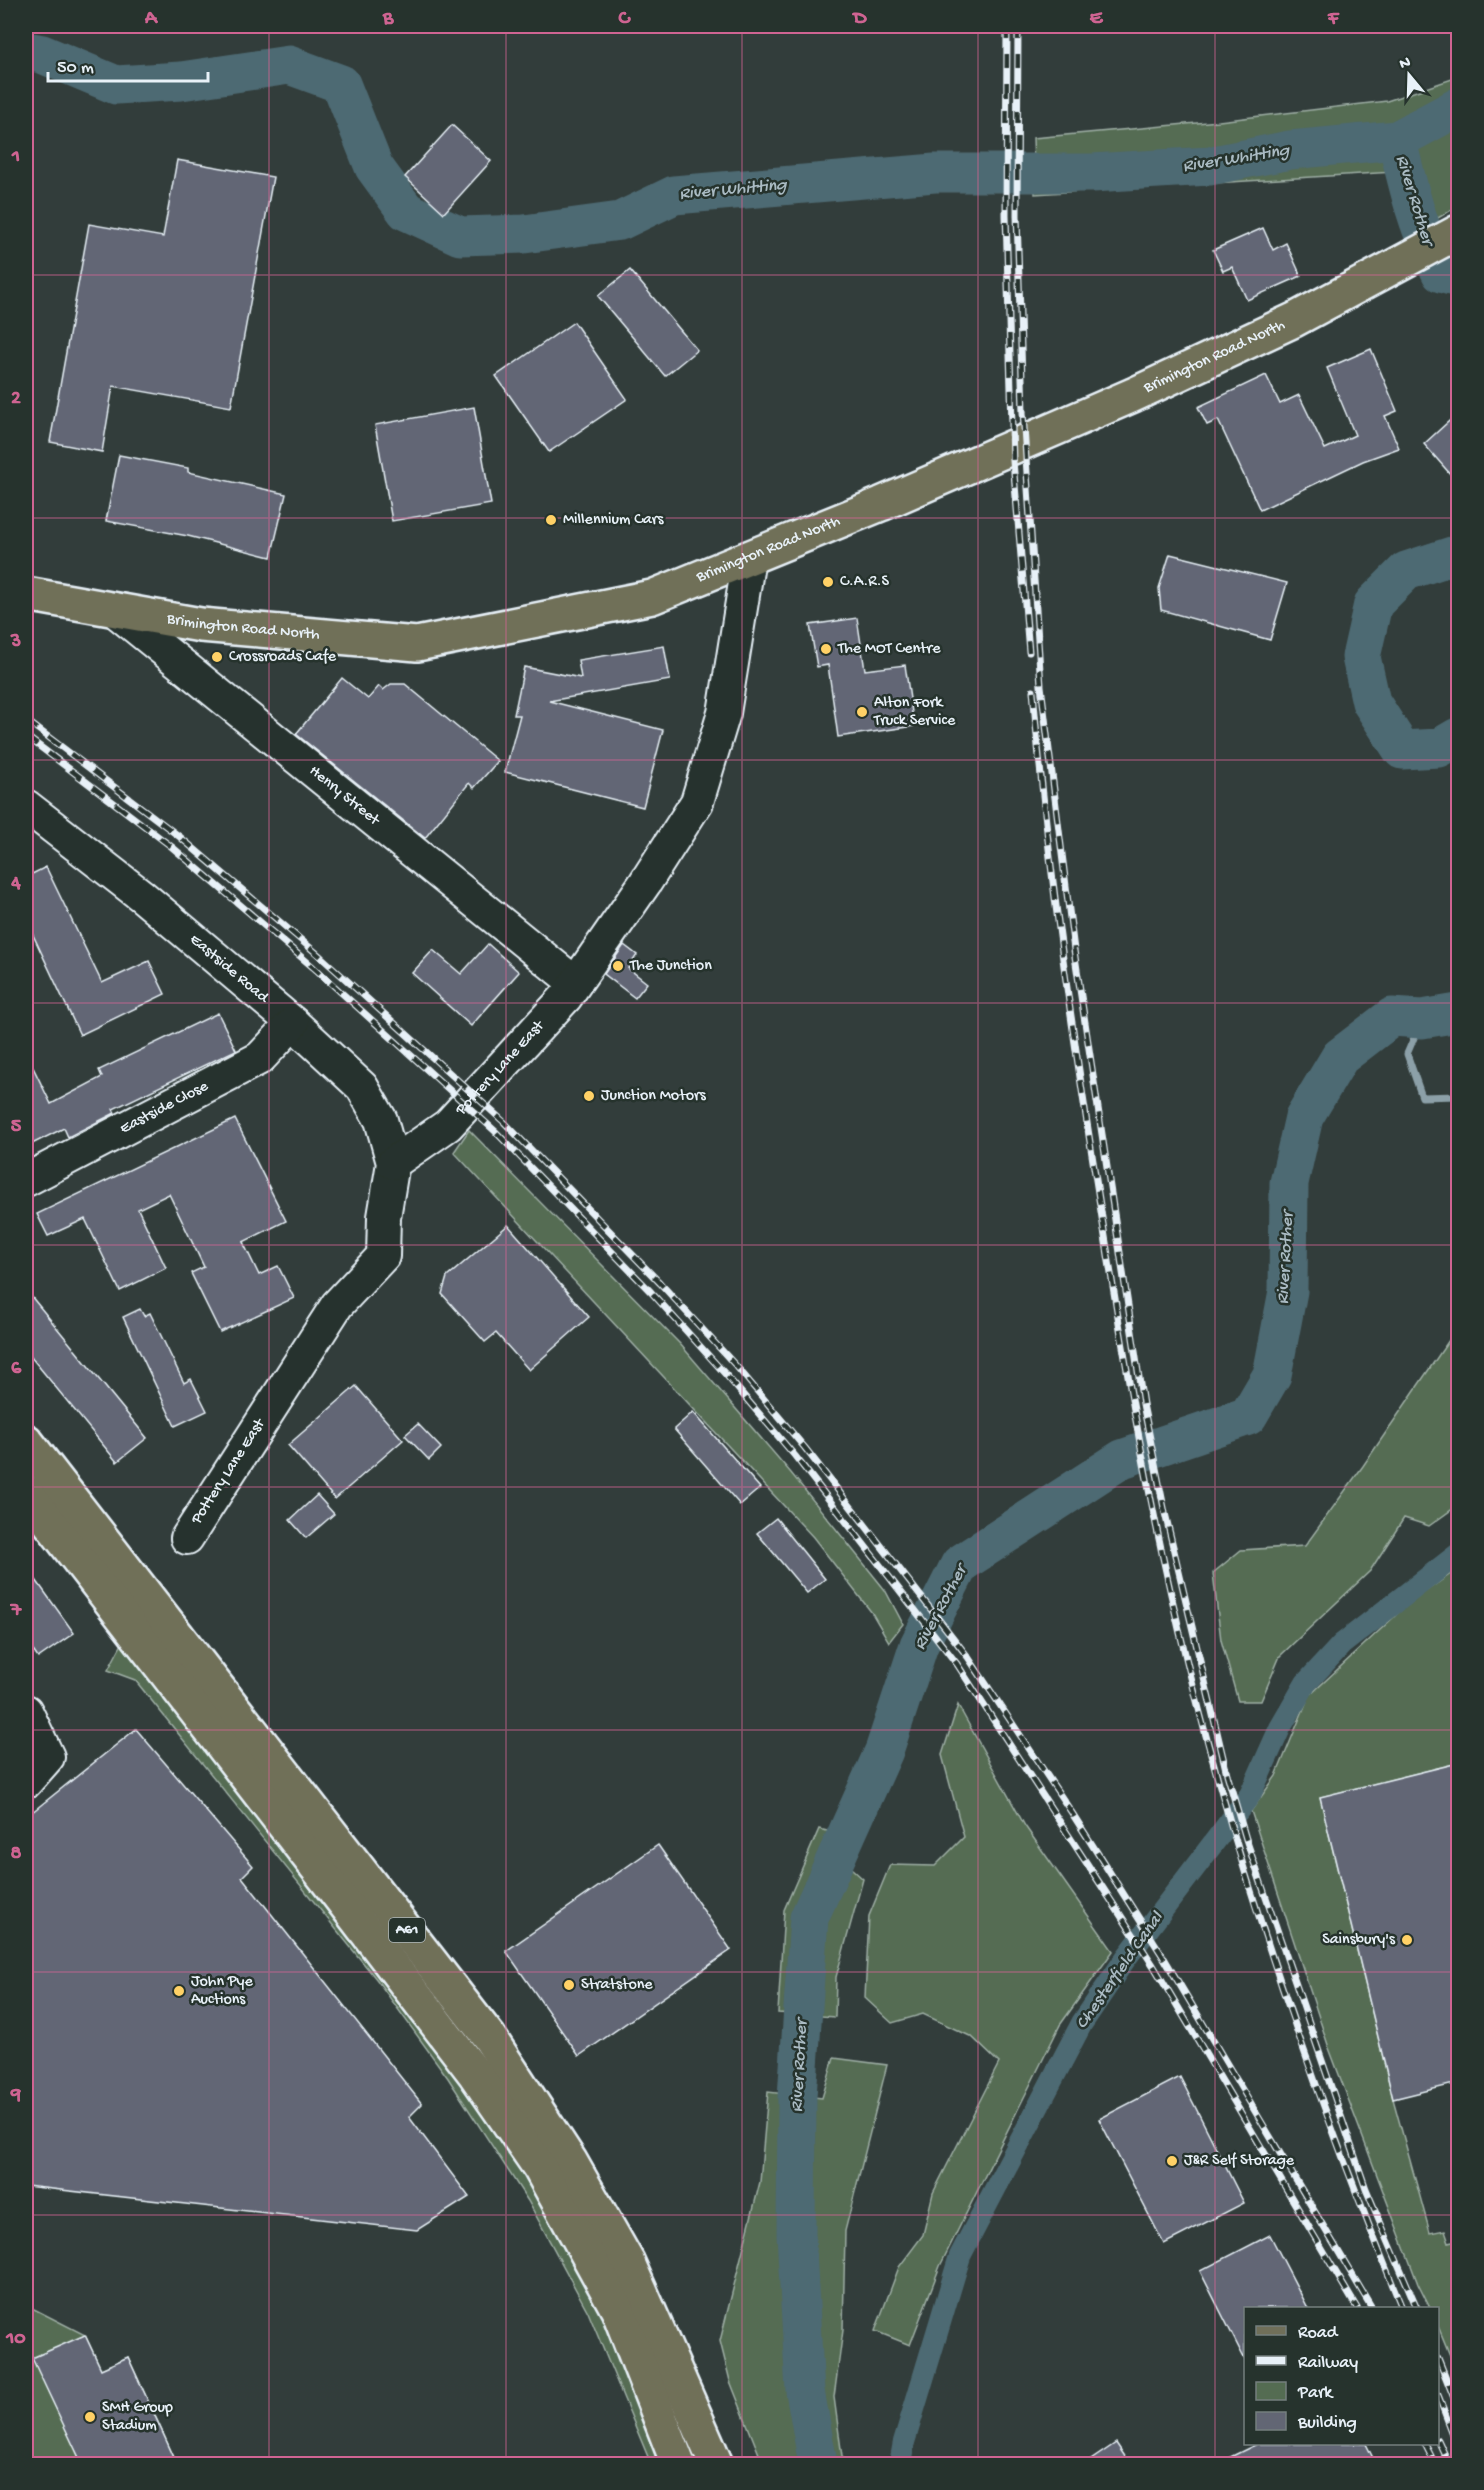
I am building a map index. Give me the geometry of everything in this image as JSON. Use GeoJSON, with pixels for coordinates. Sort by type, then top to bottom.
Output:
{"type":"FeatureCollection","features":[{"type":"Feature","properties":{"kind":"main road","name":"Brimington Road North"},"geometry":{"type":"LineString","coordinates":[[26,594],[201,625],[417,644],[652,597],[1133,395],[1294,320],[1451,237]]}},
{"type":"Feature","properties":{"kind":"main road","name":"A61"},"geometry":{"type":"LineString","coordinates":[[26,1441],[489,2037],[570,2161],[628,2263],[716,2464]]}},
{"type":"Feature","properties":{"kind":"main road","name":"A61"},"geometry":{"type":"LineString","coordinates":[[26,1492],[475,2074],[540,2168],[618,2310],[678,2464]]}},
{"type":"Feature","properties":{"kind":"street","name":"Pottery Lane East"},"geometry":{"type":"LineString","coordinates":[[187,1538],[337,1305],[383,1256],[384,1217],[393,1163],[448,1125],[566,997],[574,982],[645,883],[697,802],[724,713],[748,558]]}},
{"type":"Feature","properties":{"kind":"street","name":"Henry Street"},"geometry":{"type":"LineString","coordinates":[[113,609],[574,982]]}},
{"type":"Feature","properties":{"kind":"street","name":"Eastside Road"},"geometry":{"type":"LineString","coordinates":[[26,806],[142,896],[293,1023],[362,1087],[381,1120],[393,1163]]}},
{"type":"Feature","properties":{"kind":"street","name":"Eastside Close"},"geometry":{"type":"LineString","coordinates":[[26,1180],[260,1059],[293,1023]]}},
{"type":"Feature","properties":{"kind":"street"},"geometry":{"type":"LineString","coordinates":[[26,1711],[48,1757],[26,1782]]}},
{"type":"Feature","properties":{"kind":"green space"},"geometry":{"type":"Polygon","coordinates":[[[1458,77],[1458,206],[1438,218],[1394,172],[1035,194],[1033,138],[1219,121],[1387,101],[1458,77]]]}},
{"type":"Feature","properties":{"kind":"green space"},"geometry":{"type":"Polygon","coordinates":[[[469,1130],[680,1344],[791,1473],[885,1590],[903,1624],[889,1642],[872,1613],[813,1537],[454,1152],[469,1130]]]}},
{"type":"Feature","properties":{"kind":"green space"},"geometry":{"type":"Polygon","coordinates":[[[1458,1327],[1458,1505],[1429,1526],[1404,1518],[1370,1571],[1280,1656],[1261,1701],[1238,1701],[1221,1640],[1213,1573],[1241,1550],[1305,1546],[1458,1327]]]}},
{"type":"Feature","properties":{"kind":"green space"},"geometry":{"type":"Polygon","coordinates":[[[1458,1569],[1458,1763],[1320,1797],[1393,2099],[1430,2233],[1445,2230],[1449,2242],[1458,2240],[1458,2375],[1439,2328],[1439,2307],[1430,2307],[1418,2284],[1329,2048],[1251,1811],[1276,1776],[1309,1696],[1409,1603],[1458,1569]]]}},
{"type":"Feature","properties":{"kind":"green space"},"geometry":{"type":"Polygon","coordinates":[[[124,1640],[382,1971],[514,2156],[618,2346],[664,2464],[651,2464],[588,2312],[528,2201],[448,2078],[377,1980],[135,1680],[108,1670],[124,1640]]]}},
{"type":"Feature","properties":{"kind":"green space"},"geometry":{"type":"Polygon","coordinates":[[[958,1705],[1025,1826],[1113,1951],[1060,2025],[940,2266],[910,2345],[875,2331],[899,2267],[923,2235],[933,2193],[999,2063],[972,2037],[923,2014],[892,2023],[865,1998],[869,1916],[890,1865],[935,1866],[964,1837],[942,1755],[958,1705]]]}},
{"type":"Feature","properties":{"kind":"green space"},"geometry":{"type":"Polygon","coordinates":[[[819,1829],[856,1838],[851,1868],[863,1879],[836,1977],[835,2017],[778,2013],[784,1910],[819,1829]]]}},
{"type":"Feature","properties":{"kind":"green space"},"geometry":{"type":"Polygon","coordinates":[[[834,2058],[887,2065],[845,2231],[843,2330],[834,2397],[843,2464],[763,2464],[730,2381],[720,2341],[760,2182],[768,2092],[822,2098],[834,2058]]]}},
{"type":"Feature","properties":{"kind":"green space","name":"SMH Group Stadium"},"geometry":{"type":"Polygon","coordinates":[[[26,2305],[85,2335],[101,2369],[128,2357],[177,2464],[26,2464],[26,2305]]]}},
{"type":"Feature","properties":{"kind":"building"},"geometry":{"type":"Polygon","coordinates":[[[452,125],[491,161],[444,213],[405,177],[452,125]]]}},
{"type":"Feature","properties":{"kind":"building"},"geometry":{"type":"Polygon","coordinates":[[[177,160],[273,177],[231,407],[113,386],[102,452],[50,442],[89,224],[163,237],[177,160]]]}},
{"type":"Feature","properties":{"kind":"building"},"geometry":{"type":"Polygon","coordinates":[[[1263,228],[1273,250],[1286,243],[1301,276],[1247,300],[1232,267],[1223,271],[1213,250],[1263,228]]]}},
{"type":"Feature","properties":{"kind":"building"},"geometry":{"type":"Polygon","coordinates":[[[630,270],[697,350],[665,376],[598,296],[630,270]]]}},
{"type":"Feature","properties":{"kind":"building"},"geometry":{"type":"Polygon","coordinates":[[[574,322],[627,399],[549,452],[496,376],[574,322]]]}},
{"type":"Feature","properties":{"kind":"building"},"geometry":{"type":"Polygon","coordinates":[[[1371,349],[1397,411],[1385,416],[1399,448],[1363,461],[1260,510],[1218,420],[1207,425],[1198,407],[1266,375],[1280,404],[1299,395],[1325,449],[1355,435],[1327,368],[1371,349]]]}},
{"type":"Feature","properties":{"kind":"building"},"geometry":{"type":"Polygon","coordinates":[[[474,407],[491,504],[392,521],[375,425],[474,407]]]}},
{"type":"Feature","properties":{"kind":"building"},"geometry":{"type":"Polygon","coordinates":[[[1458,413],[1458,483],[1424,444],[1458,413]]]}},
{"type":"Feature","properties":{"kind":"building"},"geometry":{"type":"Polygon","coordinates":[[[119,455],[188,468],[188,472],[286,494],[271,557],[188,536],[106,521],[119,455]]]}},
{"type":"Feature","properties":{"kind":"building"},"geometry":{"type":"Polygon","coordinates":[[[1170,554],[1287,583],[1270,640],[1161,610],[1159,588],[1170,554]]]}},
{"type":"Feature","properties":{"kind":"building"},"geometry":{"type":"Polygon","coordinates":[[[857,618],[865,670],[905,665],[914,726],[838,737],[828,665],[817,667],[810,625],[857,618]]]}},
{"type":"Feature","properties":{"kind":"building"},"geometry":{"type":"Polygon","coordinates":[[[664,646],[670,680],[549,701],[663,730],[643,807],[505,772],[520,715],[514,715],[524,667],[581,678],[578,660],[664,646]]]}},
{"type":"Feature","properties":{"kind":"building"},"geometry":{"type":"Polygon","coordinates":[[[342,678],[368,699],[379,686],[383,690],[391,684],[405,684],[498,761],[474,788],[469,783],[425,838],[296,734],[342,678]]]}},
{"type":"Feature","properties":{"kind":"building"},"geometry":{"type":"Polygon","coordinates":[[[46,867],[102,983],[149,961],[165,994],[80,1035],[26,920],[26,877],[46,867]]]}},
{"type":"Feature","properties":{"kind":"building"},"geometry":{"type":"Polygon","coordinates":[[[488,944],[519,972],[471,1026],[412,973],[433,950],[461,974],[488,944]]]}},
{"type":"Feature","properties":{"kind":"building"},"geometry":{"type":"Polygon","coordinates":[[[624,945],[637,955],[628,968],[647,983],[635,998],[604,974],[624,945]]]}},
{"type":"Feature","properties":{"kind":"building"},"geometry":{"type":"Polygon","coordinates":[[[218,1013],[236,1050],[113,1109],[115,1113],[68,1137],[64,1128],[26,1147],[26,1103],[31,1101],[26,1090],[26,1053],[51,1104],[102,1077],[99,1070],[218,1013]]]}},
{"type":"Feature","properties":{"kind":"building"},"geometry":{"type":"Polygon","coordinates":[[[235,1119],[286,1221],[243,1242],[259,1275],[278,1266],[294,1298],[220,1332],[191,1273],[204,1267],[169,1194],[138,1209],[166,1268],[120,1291],[85,1219],[48,1236],[37,1214],[235,1119]]]}},
{"type":"Feature","properties":{"kind":"building"},"geometry":{"type":"Polygon","coordinates":[[[508,1225],[589,1317],[529,1370],[496,1333],[485,1342],[442,1294],[447,1277],[508,1225]]]}},
{"type":"Feature","properties":{"kind":"building"},"geometry":{"type":"Polygon","coordinates":[[[26,1290],[147,1438],[117,1462],[26,1351],[26,1290]]]}},
{"type":"Feature","properties":{"kind":"building"},"geometry":{"type":"Polygon","coordinates":[[[140,1309],[144,1316],[150,1313],[184,1383],[191,1379],[207,1411],[175,1426],[123,1317],[140,1309]]]}},
{"type":"Feature","properties":{"kind":"building"},"geometry":{"type":"Polygon","coordinates":[[[356,1386],[403,1440],[335,1499],[288,1445],[356,1386]]]}},
{"type":"Feature","properties":{"kind":"building"},"geometry":{"type":"Polygon","coordinates":[[[693,1412],[760,1488],[740,1505],[674,1429],[693,1412]]]}},
{"type":"Feature","properties":{"kind":"building"},"geometry":{"type":"Polygon","coordinates":[[[418,1424],[441,1448],[429,1460],[405,1435],[418,1424]]]}},
{"type":"Feature","properties":{"kind":"building"},"geometry":{"type":"Polygon","coordinates":[[[317,1495],[334,1514],[306,1538],[290,1520],[317,1495]]]}},
{"type":"Feature","properties":{"kind":"building"},"geometry":{"type":"Polygon","coordinates":[[[776,1518],[825,1579],[807,1593],[757,1533],[776,1518]]]}},
{"type":"Feature","properties":{"kind":"building"},"geometry":{"type":"Polygon","coordinates":[[[26,1566],[74,1633],[38,1658],[26,1640],[26,1566]]]}},
{"type":"Feature","properties":{"kind":"building","name":"John Pye Auctions"},"geometry":{"type":"Polygon","coordinates":[[[136,1729],[253,1866],[242,1877],[422,2104],[409,2117],[469,2197],[417,2230],[26,2186],[26,1817],[136,1729]]]}},
{"type":"Feature","properties":{"kind":"building","name":"Sainsbury's"},"geometry":{"type":"Polygon","coordinates":[[[1458,1763],[1458,2083],[1393,2099],[1320,1797],[1458,1763]]]}},
{"type":"Feature","properties":{"kind":"building"},"geometry":{"type":"Polygon","coordinates":[[[658,1845],[731,1950],[579,2056],[506,1951],[658,1845]]]}},
{"type":"Feature","properties":{"kind":"building","name":"J&R Self Storage"},"geometry":{"type":"Polygon","coordinates":[[[1180,2077],[1244,2203],[1164,2244],[1099,2119],[1180,2077]]]}},
{"type":"Feature","properties":{"kind":"building"},"geometry":{"type":"Polygon","coordinates":[[[1270,2235],[1307,2307],[1244,2307],[1244,2358],[1200,2271],[1270,2235]]]}},
{"type":"Feature","properties":{"kind":"building","name":"SMH Group Stadium"},"geometry":{"type":"Polygon","coordinates":[[[85,2335],[101,2369],[128,2357],[177,2464],[82,2464],[32,2358],[85,2335]]]}},
{"type":"Feature","properties":{"kind":"building"},"geometry":{"type":"Polygon","coordinates":[[[1116,2443],[1130,2464],[1085,2464],[1116,2443]]]}},
{"type":"Feature","properties":{"kind":"building"},"geometry":{"type":"Polygon","coordinates":[[[1255,2445],[1366,2445],[1376,2464],[1216,2464],[1255,2445]]]}},
{"type":"Feature","properties":{"kind":"waterway","name":"River Whitting"},"geometry":{"type":"LineString","coordinates":[[26,51],[42,54],[116,85],[181,81],[289,65],[341,84],[374,167],[406,211],[460,236],[524,234],[620,221],[674,195],[935,173],[1092,173],[1209,166],[1290,150],[1397,140]]}},
{"type":"Feature","properties":{"kind":"waterway","name":"River Rother"},"geometry":{"type":"LineString","coordinates":[[1458,107],[1397,140],[1415,208],[1433,257],[1441,273],[1458,278]]}},
{"type":"Feature","properties":{"kind":"waterway","name":"River Rother"},"geometry":{"type":"LineString","coordinates":[[1458,554],[1406,571],[1373,604],[1361,657],[1371,702],[1402,750],[1439,748],[1458,737]]}},
{"type":"Feature","properties":{"kind":"waterway","name":"River Rother"},"geometry":{"type":"LineString","coordinates":[[818,2464],[805,2391],[796,2234],[797,2097],[809,1918],[884,1751],[919,1645],[960,1564],[1122,1459],[1248,1416],[1272,1375],[1288,1291],[1289,1183],[1304,1117],[1340,1057],[1392,1017],[1422,1019],[1458,1013]]}},
{"type":"Feature","properties":{"kind":"waterway"},"geometry":{"type":"LineString","coordinates":[[1422,1019],[1407,1054],[1422,1097],[1458,1096]]}},
{"type":"Feature","properties":{"kind":"waterway","name":"Chesterfield Canal"},"geometry":{"type":"LineString","coordinates":[[900,2464],[904,2442],[960,2256],[1082,2023],[1126,1958],[1250,1795],[1280,1728],[1306,1683],[1342,1644],[1458,1554]]}},
{"type":"Feature","properties":{"kind":"railway"},"geometry":{"type":"LineString","coordinates":[[1007,26],[1006,215],[1013,461],[1029,652]]}},
{"type":"Feature","properties":{"kind":"railway"},"geometry":{"type":"LineString","coordinates":[[1018,26],[1017,215],[1023,412],[1041,686],[1074,950],[1143,1404],[1165,1513],[1227,1774],[1246,1839],[1366,2189],[1417,2307]]}},
{"type":"Feature","properties":{"kind":"railway"},"geometry":{"type":"LineString","coordinates":[[1033,691],[1054,893],[1083,1096],[1131,1394],[1175,1612],[1232,1829],[1283,1991],[1340,2151],[1402,2307]]}},
{"type":"Feature","properties":{"kind":"railway"},"geometry":{"type":"LineString","coordinates":[[26,720],[180,837],[321,957],[504,1122],[660,1283],[737,1367],[805,1448],[968,1657],[1072,1813],[1164,1958],[1371,2307]]}},
{"type":"Feature","properties":{"kind":"railway"},"geometry":{"type":"LineString","coordinates":[[26,736],[172,847],[313,967],[495,1131],[651,1292],[795,1456],[957,1664],[1153,1965],[1356,2307]]}},
{"type":"Feature","properties":{"kind":"railway"},"geometry":{"type":"LineString","coordinates":[[1439,2360],[1458,2408]]}},
{"type":"Feature","properties":{"kind":"railway"},"geometry":{"type":"LineString","coordinates":[[1439,2398],[1458,2447]]}},
{"type":"Feature","properties":{"kind":"railway"},"geometry":{"type":"LineString","coordinates":[[1439,2442],[1449,2464]]}},
{"type":"Feature","properties":{"kind":"railway"},"geometry":{"type":"LineString","coordinates":[[1426,2445],[1435,2464]]}},
{"type":"Feature","properties":{"kind":"place","name":"Millennium Cars"},"geometry":{"type":"Point","coordinates":[551,520]}},
{"type":"Feature","properties":{"kind":"place","name":"C.A.R.S"},"geometry":{"type":"Point","coordinates":[828,582]}},
{"type":"Feature","properties":{"kind":"place","name":"The MOT Centre"},"geometry":{"type":"Point","coordinates":[826,649]}},
{"type":"Feature","properties":{"kind":"place","name":"Crossroads Cafe"},"geometry":{"type":"Point","coordinates":[217,657]}},
{"type":"Feature","properties":{"kind":"place","name":"Alton Fork Truck Service"},"geometry":{"type":"Point","coordinates":[862,712]}},
{"type":"Feature","properties":{"kind":"place","name":"The Junction"},"geometry":{"type":"Point","coordinates":[618,966]}},
{"type":"Feature","properties":{"kind":"place","name":"Junction Motors"},"geometry":{"type":"Point","coordinates":[589,1096]}},
{"type":"Feature","properties":{"kind":"place","name":"Sainsbury's"},"geometry":{"type":"Point","coordinates":[1407,1940]}},
{"type":"Feature","properties":{"kind":"place","name":"Stratstone"},"geometry":{"type":"Point","coordinates":[569,1985]}},
{"type":"Feature","properties":{"kind":"place","name":"John Pye Auctions"},"geometry":{"type":"Point","coordinates":[179,1991]}},
{"type":"Feature","properties":{"kind":"place","name":"J&R Self Storage"},"geometry":{"type":"Point","coordinates":[1172,2161]}},
{"type":"Feature","properties":{"kind":"place","name":"SMH Group Stadium"},"geometry":{"type":"Point","coordinates":[90,2417]}}]}
